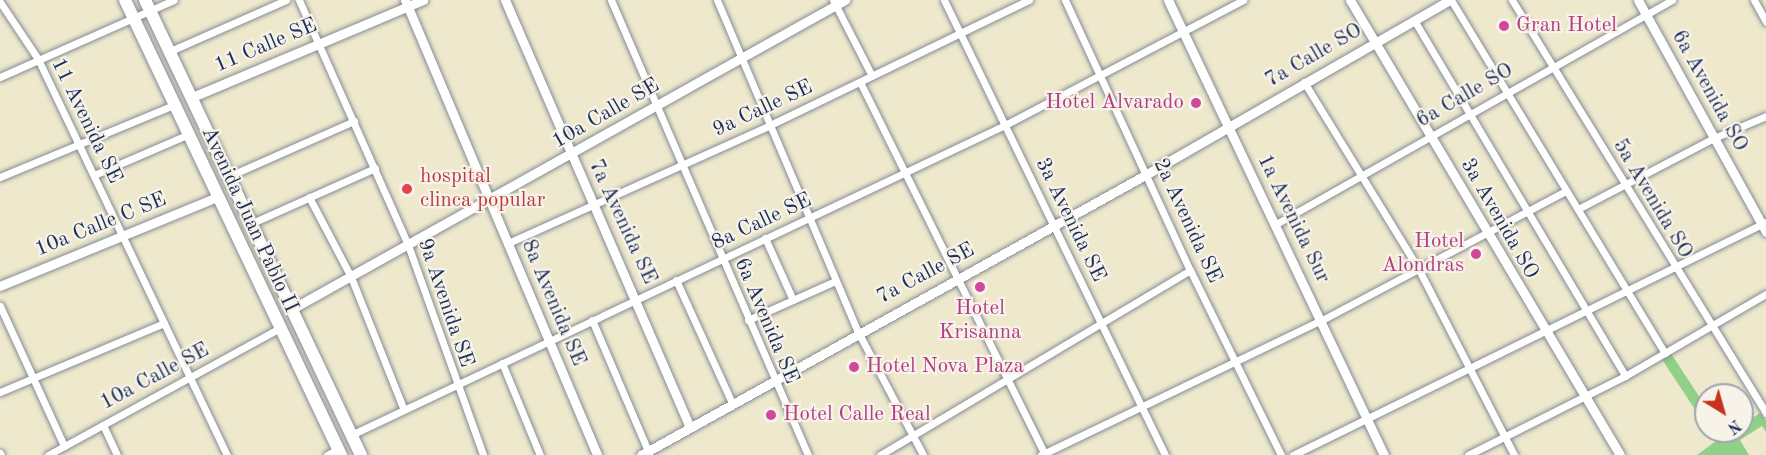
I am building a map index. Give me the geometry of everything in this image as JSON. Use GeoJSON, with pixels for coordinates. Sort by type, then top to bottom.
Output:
{"type":"FeatureCollection","features":[{"type":"Feature","properties":{"kind":"highway","name":"Avenida Juan Pablo II"},"geometry":{"type":"LineString","coordinates":[[125,0],[336,453]]}},
{"type":"Feature","properties":{"kind":"highway","name":"Avenida Juan Pablo II"},"geometry":{"type":"LineString","coordinates":[[147,5],[290,310],[361,455]]}},
{"type":"Feature","properties":{"kind":"street"},"geometry":{"type":"LineString","coordinates":[[0,77],[132,18],[147,5],[174,0]]}},
{"type":"Feature","properties":{"kind":"street"},"geometry":{"type":"LineString","coordinates":[[168,52],[286,0]]}},
{"type":"Feature","properties":{"kind":"street","name":"9a Avenida SE"},"geometry":{"type":"LineString","coordinates":[[299,0],[408,245],[483,455]]}},
{"type":"Feature","properties":{"kind":"street","name":"11 Calle SE"},"geometry":{"type":"LineString","coordinates":[[190,98],[319,44],[407,3],[423,0]]}},
{"type":"Feature","properties":{"kind":"street","name":"7a Avenida SE"},"geometry":{"type":"LineString","coordinates":[[505,0],[637,298],[690,427]]}},
{"type":"Feature","properties":{"kind":"street","name":"6a Avenida SE"},"geometry":{"type":"LineString","coordinates":[[611,0],[680,166],[808,455]]}},
{"type":"Feature","properties":{"kind":"street"},"geometry":{"type":"LineString","coordinates":[[717,0],[807,219],[858,332],[923,455]]}},
{"type":"Feature","properties":{"kind":"street","name":"3a Avenida SE"},"geometry":{"type":"LineString","coordinates":[[944,0],[1165,455]]}},
{"type":"Feature","properties":{"kind":"street","name":"9a Calle SE"},"geometry":{"type":"LineString","coordinates":[[508,243],[768,126],[1029,0]]}},
{"type":"Feature","properties":{"kind":"street","name":"2a Avenida SE"},"geometry":{"type":"LineString","coordinates":[[1065,0],[1190,270],[1237,361],[1281,455]]}},
{"type":"Feature","properties":{"kind":"street","name":"1a Avenida Sur"},"geometry":{"type":"LineString","coordinates":[[1168,0],[1322,320],[1384,455]]}},
{"type":"Feature","properties":{"kind":"street","name":"8a Calle SE"},"geometry":{"type":"LineString","coordinates":[[351,435],[1005,125],[1184,34],[1243,0]]}},
{"type":"Feature","properties":{"kind":"street","name":"3a Avenida SO"},"geometry":{"type":"LineString","coordinates":[[1350,0],[1545,333],[1620,455]]}},
{"type":"Feature","properties":{"kind":"street"},"geometry":{"type":"LineString","coordinates":[[1450,0],[1665,353]]}},
{"type":"Feature","properties":{"kind":"street","name":"7a Calle SO"},"geometry":{"type":"LineString","coordinates":[[1229,127],[1450,0]]}},
{"type":"Feature","properties":{"kind":"street","name":"5a Avenida SO"},"geometry":{"type":"LineString","coordinates":[[1512,0],[1674,268],[1765,408]]}},
{"type":"Feature","properties":{"kind":"street","name":"6a Avenida SO"},"geometry":{"type":"LineString","coordinates":[[1638,0],[1764,226]]}},
{"type":"Feature","properties":{"kind":"street","name":"6a Calle SO"},"geometry":{"type":"LineString","coordinates":[[1276,224],[1468,112],[1672,0]]}},
{"type":"Feature","properties":{"kind":"street"},"geometry":{"type":"LineString","coordinates":[[1754,0],[1766,22]]}},
{"type":"Feature","properties":{"kind":"street","name":"11 Avenida SE"},"geometry":{"type":"LineString","coordinates":[[0,2],[38,60],[124,234],[227,455]]}},
{"type":"Feature","properties":{"kind":"street"},"geometry":{"type":"LineString","coordinates":[[838,2],[872,76]]}},
{"type":"Feature","properties":{"kind":"street","name":"10a Calle SE"},"geometry":{"type":"LineString","coordinates":[[290,310],[572,155],[838,2]]}},
{"type":"Feature","properties":{"kind":"street","name":"8a Avenida SE"},"geometry":{"type":"LineString","coordinates":[[407,3],[551,340],[597,455]]}},
{"type":"Feature","properties":{"kind":"street"},"geometry":{"type":"LineString","coordinates":[[1414,20],[1625,376]]}},
{"type":"Feature","properties":{"kind":"street"},"geometry":{"type":"LineString","coordinates":[[860,82],[1043,455],[1322,320],[1566,191]]}},
{"type":"Feature","properties":{"kind":"street"},"geometry":{"type":"LineString","coordinates":[[1304,82],[1418,268],[1472,368],[1514,455]]}},
{"type":"Feature","properties":{"kind":"street"},"geometry":{"type":"LineString","coordinates":[[0,177],[174,105]]}},
{"type":"Feature","properties":{"kind":"street"},"geometry":{"type":"LineString","coordinates":[[1578,209],[1714,138],[1766,116]]}},
{"type":"Feature","properties":{"kind":"street"},"geometry":{"type":"LineString","coordinates":[[227,177],[354,121]]}},
{"type":"Feature","properties":{"kind":"street","name":"7a Calle SE"},"geometry":{"type":"LineString","coordinates":[[647,454],[773,379],[1229,127]]}},
{"type":"Feature","properties":{"kind":"street"},"geometry":{"type":"LineString","coordinates":[[94,176],[187,135]]}},
{"type":"Feature","properties":{"kind":"street"},"geometry":{"type":"LineString","coordinates":[[250,224],[375,168]]}},
{"type":"Feature","properties":{"kind":"street","name":"10a Calle C SE"},"geometry":{"type":"LineString","coordinates":[[0,286],[217,197]]}},
{"type":"Feature","properties":{"kind":"street"},"geometry":{"type":"LineString","coordinates":[[309,197],[351,277],[404,410]]}},
{"type":"Feature","properties":{"kind":"street"},"geometry":{"type":"LineString","coordinates":[[1293,455],[1764,226]]}},
{"type":"Feature","properties":{"kind":"street"},"geometry":{"type":"LineString","coordinates":[[765,238],[793,300]]}},
{"type":"Feature","properties":{"kind":"street"},"geometry":{"type":"LineString","coordinates":[[880,455],[1190,270]]}},
{"type":"Feature","properties":{"kind":"street"},"geometry":{"type":"LineString","coordinates":[[676,280],[732,403]]}},
{"type":"Feature","properties":{"kind":"street"},"geometry":{"type":"LineString","coordinates":[[748,320],[835,281]]}},
{"type":"Feature","properties":{"kind":"street"},"geometry":{"type":"LineString","coordinates":[[1468,455],[1625,376],[1766,294]]}},
{"type":"Feature","properties":{"kind":"street"},"geometry":{"type":"LineString","coordinates":[[0,306],[64,446]]}},
{"type":"Feature","properties":{"kind":"street"},"geometry":{"type":"LineString","coordinates":[[592,320],[647,454]]}},
{"type":"Feature","properties":{"kind":"street"},"geometry":{"type":"LineString","coordinates":[[0,392],[164,323]]}},
{"type":"Feature","properties":{"kind":"street","name":"10a Calle SE"},"geometry":{"type":"LineString","coordinates":[[48,455],[278,329]]}},
{"type":"Feature","properties":{"kind":"street"},"geometry":{"type":"LineString","coordinates":[[502,363],[540,455]]}},
{"type":"Feature","properties":{"kind":"street"},"geometry":{"type":"LineString","coordinates":[[103,425],[117,455]]}},
{"type":"Feature","properties":{"kind":"green space"},"geometry":{"type":"Polygon","coordinates":[[[1670,352],[1694,389],[1694,408],[1661,358],[1670,352]]]}},
{"type":"Feature","properties":{"kind":"green space"},"geometry":{"type":"Polygon","coordinates":[[[1760,413],[1766,421],[1766,432],[1762,426],[1754,431],[1754,417],[1760,413]]]}},
{"type":"Feature","properties":{"kind":"green space"},"geometry":{"type":"Polygon","coordinates":[[[1713,443],[1742,443],[1749,455],[1697,455],[1713,443]]]}},
{"type":"Feature","properties":{"kind":"place","name":"Gran Hotel"},"geometry":{"type":"Point","coordinates":[1504,26]}},
{"type":"Feature","properties":{"kind":"place","name":"Hotel Alvarado"},"geometry":{"type":"Point","coordinates":[1196,103]}},
{"type":"Feature","properties":{"kind":"place","name":"hospital clinca popular"},"geometry":{"type":"Point","coordinates":[407,189]}},
{"type":"Feature","properties":{"kind":"place","name":"Hotel Alondras"},"geometry":{"type":"Point","coordinates":[1476,254]}},
{"type":"Feature","properties":{"kind":"place","name":"Hotel Krisanna"},"geometry":{"type":"Point","coordinates":[980,287]}},
{"type":"Feature","properties":{"kind":"place","name":"Hotel Nova Plaza"},"geometry":{"type":"Point","coordinates":[854,367]}},
{"type":"Feature","properties":{"kind":"place","name":"Hotel Calle Real"},"geometry":{"type":"Point","coordinates":[771,415]}}]}
